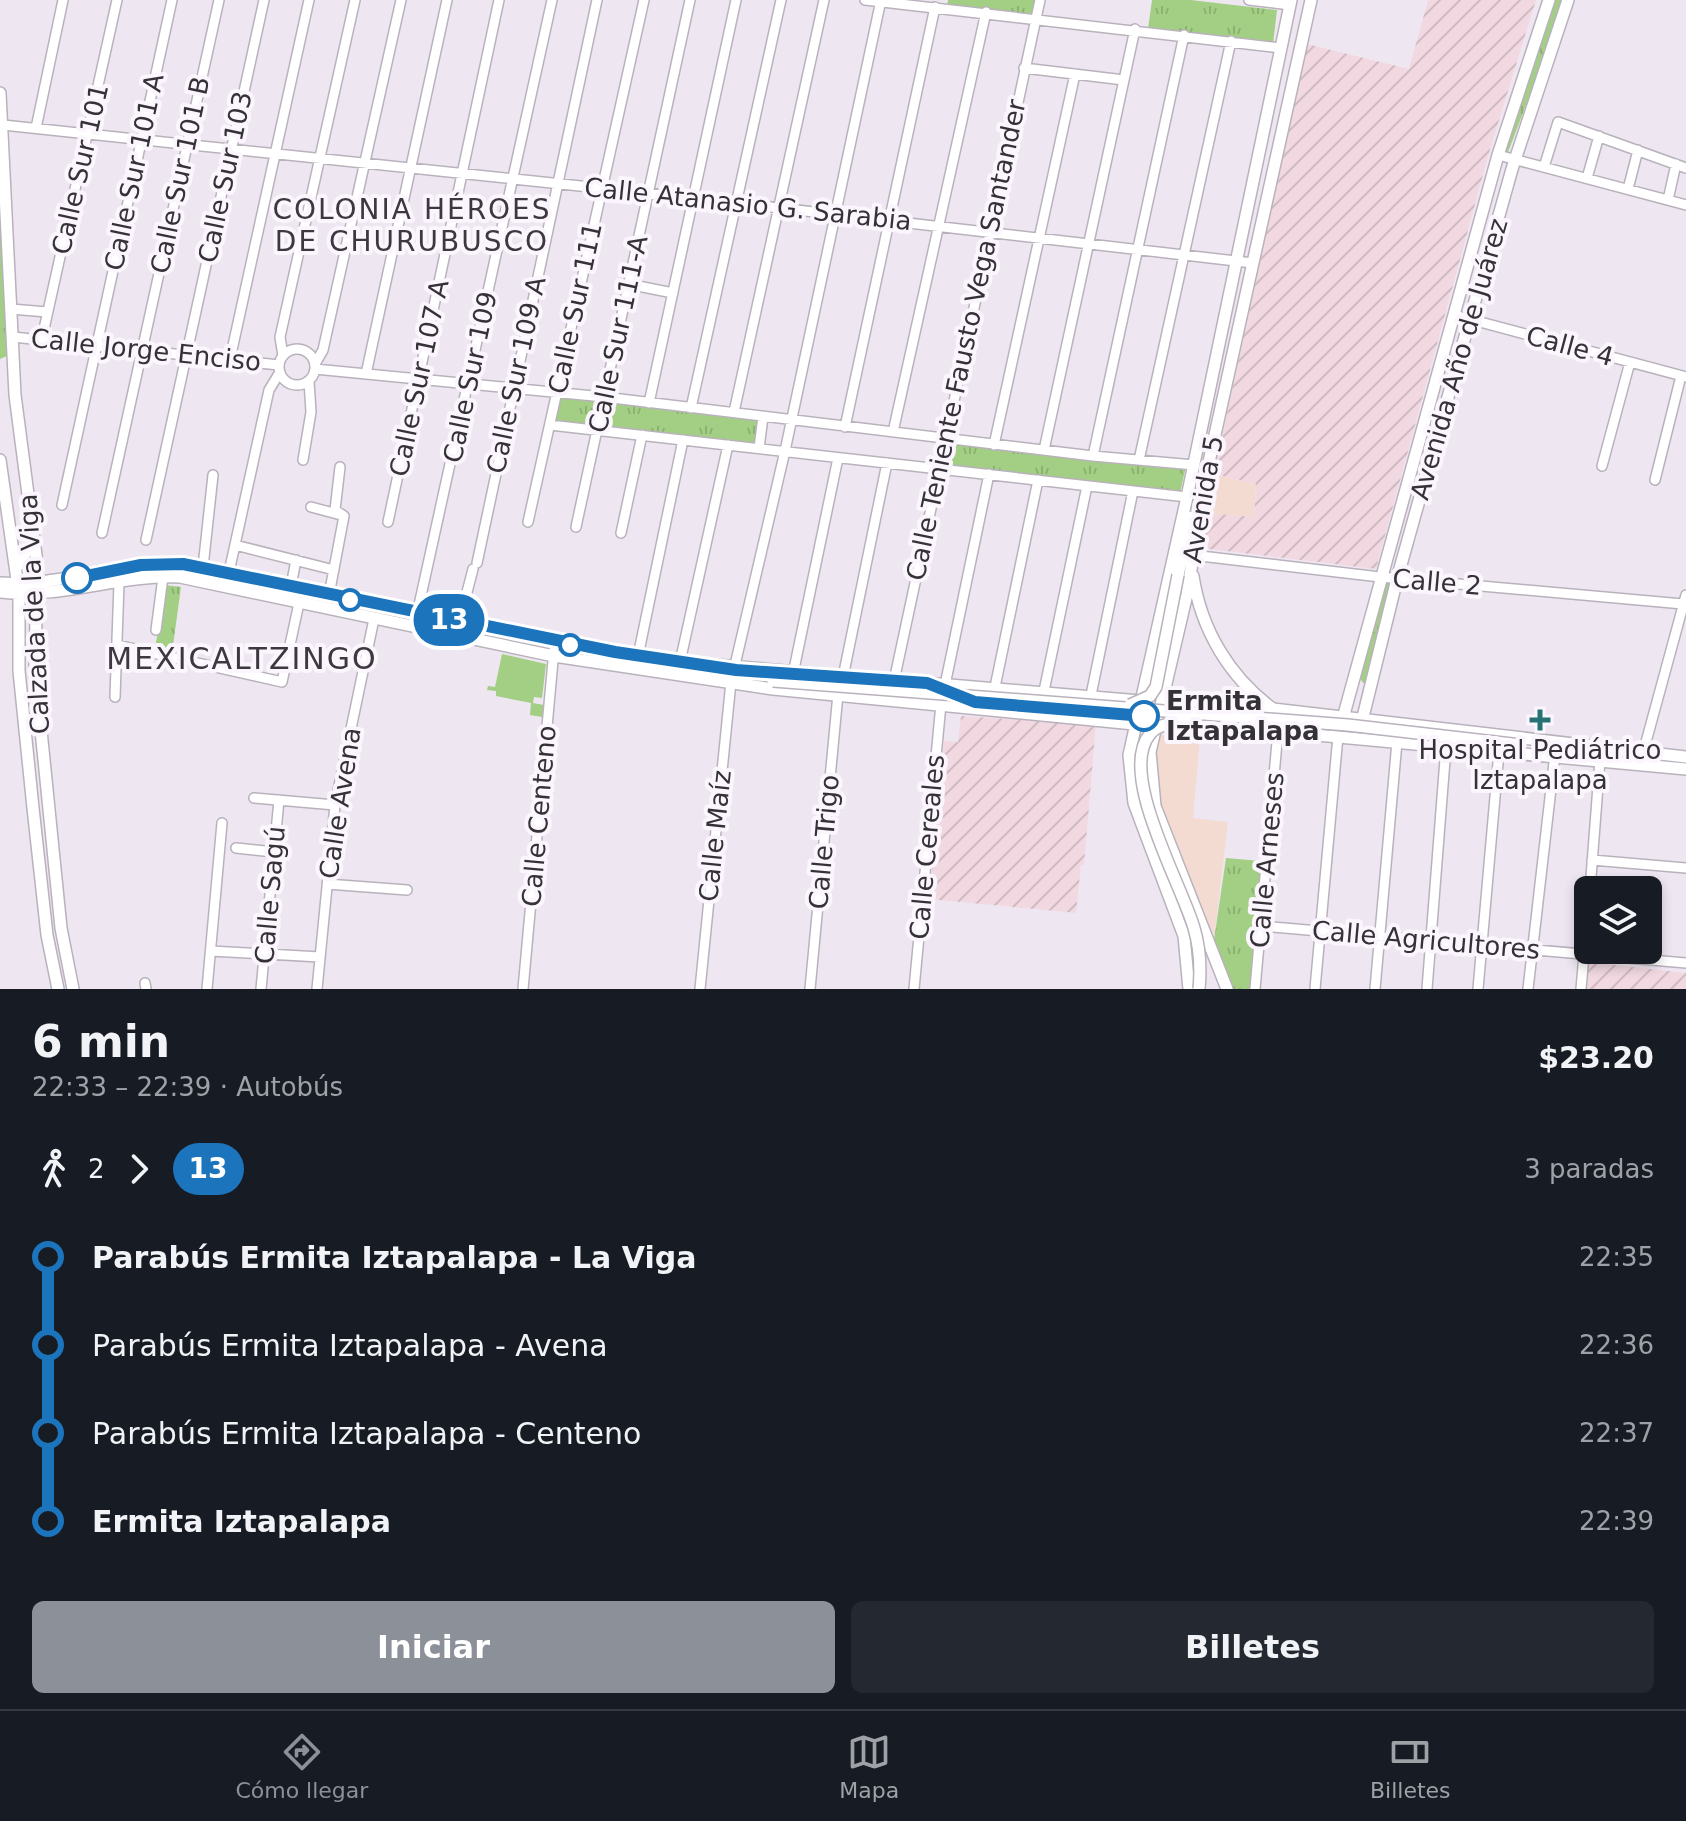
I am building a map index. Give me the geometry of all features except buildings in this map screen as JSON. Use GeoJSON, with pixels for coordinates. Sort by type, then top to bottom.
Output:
{"type":"FeatureCollection","features":[{"type":"Feature","properties":{"kind":"main road","name":"Avenida 5"},"geometry":{"type":"LineString","coordinates":[[1227,989],[1155,806],[1150,752],[1202,496],[1311,0]]}},
{"type":"Feature","properties":{"kind":"main road","name":"Avenida Año de Juárez"},"geometry":{"type":"LineString","coordinates":[[1343,718],[1352,696],[1380,577],[1498,155],[1549,0]]}},
{"type":"Feature","properties":{"kind":"main road","name":"Avenida Año de Juárez"},"geometry":{"type":"LineString","coordinates":[[1362,721],[1397,579],[1515,160],[1568,0]]}},
{"type":"Feature","properties":{"kind":"main road","name":"Avenida 5"},"geometry":{"type":"LineString","coordinates":[[1189,989],[1184,936],[1130,787],[1129,755],[1194,465],[1291,3]]}},
{"type":"Feature","properties":{"kind":"main road","name":"Calzada de la Viga"},"geometry":{"type":"LineString","coordinates":[[0,93],[15,395],[38,590],[35,671],[61,928],[73,989]]}},
{"type":"Feature","properties":{"kind":"main road","name":"Calzada de la Viga"},"geometry":{"type":"LineString","coordinates":[[0,460],[18,589],[23,725],[47,935],[58,989]]}},
{"type":"Feature","properties":{"kind":"main road"},"geometry":{"type":"LineString","coordinates":[[1117,706],[1142,701],[1156,687],[1191,519],[1202,496]]}},
{"type":"Feature","properties":{"kind":"main road"},"geometry":{"type":"LineString","coordinates":[[1399,514],[1414,519]]}},
{"type":"Feature","properties":{"kind":"main road"},"geometry":{"type":"LineString","coordinates":[[16,568],[34,540]]}},
{"type":"Feature","properties":{"kind":"main road"},"geometry":{"type":"LineString","coordinates":[[1192,556],[1198,599],[1213,639],[1243,683],[1273,709]]}},
{"type":"Feature","properties":{"kind":"main road"},"geometry":{"type":"LineString","coordinates":[[60,587],[161,562],[203,567],[555,642],[585,654],[737,683],[1134,724]]}},
{"type":"Feature","properties":{"kind":"main road"},"geometry":{"type":"LineString","coordinates":[[0,592],[163,577],[554,656],[638,656],[736,670],[995,687],[1140,701]]}},
{"type":"Feature","properties":{"kind":"main road"},"geometry":{"type":"LineString","coordinates":[[0,583],[18,589]]}},
{"type":"Feature","properties":{"kind":"main road"},"geometry":{"type":"LineString","coordinates":[[520,649],[523,636]]}},
{"type":"Feature","properties":{"kind":"main road"},"geometry":{"type":"LineString","coordinates":[[737,683],[773,681],[1348,725],[1521,745],[1555,754]]}},
{"type":"Feature","properties":{"kind":"main road"},"geometry":{"type":"LineString","coordinates":[[927,683],[962,699],[1196,720],[1263,725],[1331,725],[1343,718]]}},
{"type":"Feature","properties":{"kind":"main road"},"geometry":{"type":"LineString","coordinates":[[1097,696],[1109,704],[1102,721]]}},
{"type":"Feature","properties":{"kind":"main road"},"geometry":{"type":"LineString","coordinates":[[1352,696],[1366,699]]}},
{"type":"Feature","properties":{"kind":"main road"},"geometry":{"type":"LineString","coordinates":[[1162,700],[1273,709],[1686,757]]}},
{"type":"Feature","properties":{"kind":"main road"},"geometry":{"type":"LineString","coordinates":[[1211,704],[1204,714],[1211,724]]}},
{"type":"Feature","properties":{"kind":"main road"},"geometry":{"type":"LineString","coordinates":[[1196,720],[1165,725],[1150,733],[1144,748],[1142,770],[1151,816],[1195,933],[1200,964],[1199,989]]}},
{"type":"Feature","properties":{"kind":"main road"},"geometry":{"type":"LineString","coordinates":[[1158,721],[1499,752],[1555,754],[1686,769]]}},
{"type":"Feature","properties":{"kind":"main road"},"geometry":{"type":"LineString","coordinates":[[23,725],[40,724]]}},
{"type":"Feature","properties":{"kind":"street"},"geometry":{"type":"LineString","coordinates":[[36,128],[63,0]]}},
{"type":"Feature","properties":{"kind":"street","name":"Calle Sur 101"},"geometry":{"type":"LineString","coordinates":[[42,338],[117,0]]}},
{"type":"Feature","properties":{"kind":"street","name":"Calle Sur 101 A"},"geometry":{"type":"LineString","coordinates":[[62,505],[172,0]]}},
{"type":"Feature","properties":{"kind":"street","name":"Calle Sur 101 B"},"geometry":{"type":"LineString","coordinates":[[102,533],[219,0]]}},
{"type":"Feature","properties":{"kind":"street","name":"Calle Sur 103"},"geometry":{"type":"LineString","coordinates":[[146,540],[264,0]]}},
{"type":"Feature","properties":{"kind":"street"},"geometry":{"type":"LineString","coordinates":[[230,359],[309,0]]}},
{"type":"Feature","properties":{"kind":"street"},"geometry":{"type":"LineString","coordinates":[[309,381],[295,385],[281,364],[280,337],[355,0]]}},
{"type":"Feature","properties":{"kind":"street"},"geometry":{"type":"LineString","coordinates":[[303,460],[311,412],[309,381],[323,350],[401,0]]}},
{"type":"Feature","properties":{"kind":"street"},"geometry":{"type":"LineString","coordinates":[[366,374],[447,0]]}},
{"type":"Feature","properties":{"kind":"street","name":"Calle Sur 107 A"},"geometry":{"type":"LineString","coordinates":[[388,522],[499,0]]}},
{"type":"Feature","properties":{"kind":"street","name":"Calle Sur 109"},"geometry":{"type":"LineString","coordinates":[[417,614],[552,0]]}},
{"type":"Feature","properties":{"kind":"street","name":"Calle Sur 109 A"},"geometry":{"type":"LineString","coordinates":[[459,623],[475,566],[597,0]]}},
{"type":"Feature","properties":{"kind":"street","name":"Calle Sur 111"},"geometry":{"type":"LineString","coordinates":[[528,522],[644,0]]}},
{"type":"Feature","properties":{"kind":"street","name":"Calle Sur 111-A"},"geometry":{"type":"LineString","coordinates":[[576,527],[690,0]]}},
{"type":"Feature","properties":{"kind":"street"},"geometry":{"type":"LineString","coordinates":[[649,403],[736,0]]}},
{"type":"Feature","properties":{"kind":"street"},"geometry":{"type":"LineString","coordinates":[[691,408],[781,0]]}},
{"type":"Feature","properties":{"kind":"street"},"geometry":{"type":"LineString","coordinates":[[734,412],[824,0]]}},
{"type":"Feature","properties":{"kind":"street"},"geometry":{"type":"LineString","coordinates":[[865,0],[1281,48]]}},
{"type":"Feature","properties":{"kind":"street","name":"Calle Teniente Fausto Vega Santander"},"geometry":{"type":"LineString","coordinates":[[894,681],[1040,0]]}},
{"type":"Feature","properties":{"kind":"street"},"geometry":{"type":"LineString","coordinates":[[1249,0],[1291,3]]}},
{"type":"Feature","properties":{"kind":"street","name":"Calle Maíz"},"geometry":{"type":"LineString","coordinates":[[700,989],[737,683],[736,670],[880,1]]}},
{"type":"Feature","properties":{"kind":"street"},"geometry":{"type":"LineString","coordinates":[[845,427],[935,7]]}},
{"type":"Feature","properties":{"kind":"street"},"geometry":{"type":"LineString","coordinates":[[893,432],[986,12]]}},
{"type":"Feature","properties":{"kind":"street"},"geometry":{"type":"LineString","coordinates":[[1044,450],[1135,29]]}},
{"type":"Feature","properties":{"kind":"street"},"geometry":{"type":"LineString","coordinates":[[1093,456],[1184,35]]}},
{"type":"Feature","properties":{"kind":"street"},"geometry":{"type":"LineString","coordinates":[[1139,460],[1231,41]]}},
{"type":"Feature","properties":{"kind":"street"},"geometry":{"type":"LineString","coordinates":[[1024,68],[1124,80]]}},
{"type":"Feature","properties":{"kind":"street"},"geometry":{"type":"LineString","coordinates":[[994,445],[1075,74]]}},
{"type":"Feature","properties":{"kind":"street"},"geometry":{"type":"LineString","coordinates":[[1544,167],[1558,122],[1681,166],[1668,200]]}},
{"type":"Feature","properties":{"kind":"street","name":"Calle Atanasio G. Sarabia"},"geometry":{"type":"LineString","coordinates":[[2,129],[36,128],[231,147],[1090,242],[1253,263]]}},
{"type":"Feature","properties":{"kind":"street"},"geometry":{"type":"LineString","coordinates":[[1587,178],[1599,136]]}},
{"type":"Feature","properties":{"kind":"street"},"geometry":{"type":"LineString","coordinates":[[1628,189],[1638,150]]}},
{"type":"Feature","properties":{"kind":"street"},"geometry":{"type":"LineString","coordinates":[[1498,155],[1686,205]]}},
{"type":"Feature","properties":{"kind":"street"},"geometry":{"type":"LineString","coordinates":[[628,284],[673,293]]}},
{"type":"Feature","properties":{"kind":"street"},"geometry":{"type":"LineString","coordinates":[[11,309],[47,312]]}},
{"type":"Feature","properties":{"kind":"street","name":"Calle 4"},"geometry":{"type":"LineString","coordinates":[[1454,315],[1683,376]]}},
{"type":"Feature","properties":{"kind":"street","name":"Calle Jorge Enciso"},"geometry":{"type":"LineString","coordinates":[[13,337],[281,364]]}},
{"type":"Feature","properties":{"kind":"street"},"geometry":{"type":"LineString","coordinates":[[229,572],[270,386],[281,364],[295,349],[302,350],[315,367],[366,374],[604,397],[994,445],[1194,465]]}},
{"type":"Feature","properties":{"kind":"street"},"geometry":{"type":"LineString","coordinates":[[1602,466],[1630,362]]}},
{"type":"Feature","properties":{"kind":"street"},"geometry":{"type":"LineString","coordinates":[[1655,480],[1683,376]]}},
{"type":"Feature","properties":{"kind":"street"},"geometry":{"type":"LineString","coordinates":[[759,448],[763,417]]}},
{"type":"Feature","properties":{"kind":"street"},"geometry":{"type":"LineString","coordinates":[[550,425],[1187,497]]}},
{"type":"Feature","properties":{"kind":"street"},"geometry":{"type":"LineString","coordinates":[[621,533],[642,435]]}},
{"type":"Feature","properties":{"kind":"street"},"geometry":{"type":"LineString","coordinates":[[638,656],[683,440]]}},
{"type":"Feature","properties":{"kind":"street"},"geometry":{"type":"LineString","coordinates":[[680,662],[728,445]]}},
{"type":"Feature","properties":{"kind":"street"},"geometry":{"type":"LineString","coordinates":[[793,674],[838,458]]}},
{"type":"Feature","properties":{"kind":"street"},"geometry":{"type":"LineString","coordinates":[[843,677],[887,463]]}},
{"type":"Feature","properties":{"kind":"street"},"geometry":{"type":"LineString","coordinates":[[340,467],[333,503],[335,510],[344,516]]}},
{"type":"Feature","properties":{"kind":"street"},"geometry":{"type":"LineString","coordinates":[[945,685],[989,474]]}},
{"type":"Feature","properties":{"kind":"street"},"geometry":{"type":"LineString","coordinates":[[203,567],[213,475]]}},
{"type":"Feature","properties":{"kind":"street"},"geometry":{"type":"LineString","coordinates":[[995,687],[1038,480]]}},
{"type":"Feature","properties":{"kind":"street"},"geometry":{"type":"LineString","coordinates":[[1044,691],[1087,486]]}},
{"type":"Feature","properties":{"kind":"street"},"geometry":{"type":"LineString","coordinates":[[1097,696],[1133,491]]}},
{"type":"Feature","properties":{"kind":"street"},"geometry":{"type":"LineString","coordinates":[[311,507],[344,516]]}},
{"type":"Feature","properties":{"kind":"street"},"geometry":{"type":"LineString","coordinates":[[329,595],[344,516]]}},
{"type":"Feature","properties":{"kind":"street"},"geometry":{"type":"LineString","coordinates":[[235,545],[334,570]]}},
{"type":"Feature","properties":{"kind":"street","name":"Calle 2"},"geometry":{"type":"LineString","coordinates":[[1192,556],[1397,579],[1685,599]]}},
{"type":"Feature","properties":{"kind":"street"},"geometry":{"type":"LineString","coordinates":[[291,586],[296,560]]}},
{"type":"Feature","properties":{"kind":"street"},"geometry":{"type":"LineString","coordinates":[[156,630],[163,577]]}},
{"type":"Feature","properties":{"kind":"street"},"geometry":{"type":"LineString","coordinates":[[115,697],[119,583]]}},
{"type":"Feature","properties":{"kind":"street"},"geometry":{"type":"LineString","coordinates":[[1643,753],[1685,599]]}},
{"type":"Feature","properties":{"kind":"street"},"geometry":{"type":"LineString","coordinates":[[117,645],[282,682],[299,603]]}},
{"type":"Feature","properties":{"kind":"street","name":"Calle Avena"},"geometry":{"type":"LineString","coordinates":[[317,989],[335,805],[374,619]]}},
{"type":"Feature","properties":{"kind":"street","name":"Calle Centeno"},"geometry":{"type":"LineString","coordinates":[[523,989],[555,642]]}},
{"type":"Feature","properties":{"kind":"street","name":"Calle Trigo"},"geometry":{"type":"LineString","coordinates":[[810,989],[838,694]]}},
{"type":"Feature","properties":{"kind":"street","name":"Calle Cereales"},"geometry":{"type":"LineString","coordinates":[[914,989],[941,704]]}},
{"type":"Feature","properties":{"kind":"street","name":"Calle Arneses"},"geometry":{"type":"LineString","coordinates":[[1255,989],[1278,731]]}},
{"type":"Feature","properties":{"kind":"street"},"geometry":{"type":"LineString","coordinates":[[1315,989],[1338,736]]}},
{"type":"Feature","properties":{"kind":"street"},"geometry":{"type":"LineString","coordinates":[[1375,989],[1397,742]]}},
{"type":"Feature","properties":{"kind":"street"},"geometry":{"type":"LineString","coordinates":[[1427,989],[1446,747]]}},
{"type":"Feature","properties":{"kind":"street"},"geometry":{"type":"LineString","coordinates":[[1478,989],[1499,752]]}},
{"type":"Feature","properties":{"kind":"street"},"geometry":{"type":"LineString","coordinates":[[1528,989],[1555,754]]}},
{"type":"Feature","properties":{"kind":"street"},"geometry":{"type":"LineString","coordinates":[[1591,876],[1600,760]]}},
{"type":"Feature","properties":{"kind":"street"},"geometry":{"type":"LineString","coordinates":[[254,798],[335,805]]}},
{"type":"Feature","properties":{"kind":"street","name":"Calle Sagú"},"geometry":{"type":"LineString","coordinates":[[261,989],[279,800]]}},
{"type":"Feature","properties":{"kind":"street"},"geometry":{"type":"LineString","coordinates":[[207,989],[222,823]]}},
{"type":"Feature","properties":{"kind":"street"},"geometry":{"type":"LineString","coordinates":[[236,848],[274,852]]}},
{"type":"Feature","properties":{"kind":"street"},"geometry":{"type":"LineString","coordinates":[[1592,860],[1686,868]]}},
{"type":"Feature","properties":{"kind":"street"},"geometry":{"type":"LineString","coordinates":[[327,884],[407,890]]}},
{"type":"Feature","properties":{"kind":"street","name":"Calle Agricultores"},"geometry":{"type":"LineString","coordinates":[[1261,926],[1574,953]]}},
{"type":"Feature","properties":{"kind":"street"},"geometry":{"type":"LineString","coordinates":[[211,951],[320,957]]}},
{"type":"Feature","properties":{"kind":"street","name":"Calle Agricultores"},"geometry":{"type":"LineString","coordinates":[[1662,961],[1686,963]]}},
{"type":"Feature","properties":{"kind":"street"},"geometry":{"type":"LineString","coordinates":[[1581,989],[1583,964]]}},
{"type":"Feature","properties":{"kind":"shaded area"},"geometry":{"type":"Polygon","coordinates":[[[1428,0],[1536,0],[1489,153],[1376,569],[1201,548],[1207,513],[1254,517],[1256,484],[1214,474],[1307,44],[1409,69],[1428,0]]]}},
{"type":"Feature","properties":{"kind":"shaded area"},"geometry":{"type":"Polygon","coordinates":[[[1214,474],[1256,484],[1254,517],[1207,513],[1214,474]]]}},
{"type":"Feature","properties":{"kind":"shaded area"},"geometry":{"type":"Polygon","coordinates":[[[961,716],[1096,724],[1084,865],[1081,865],[1076,913],[929,899],[944,741],[958,742],[961,716]]]}},
{"type":"Feature","properties":{"kind":"shaded area"},"geometry":{"type":"Polygon","coordinates":[[[1158,735],[1200,739],[1193,818],[1228,822],[1214,940],[1155,791],[1152,771],[1158,735]]]}},
{"type":"Feature","properties":{"kind":"shaded area"},"geometry":{"type":"Polygon","coordinates":[[[1588,964],[1686,973],[1686,989],[1586,989],[1588,964]]]}},
{"type":"Feature","properties":{"kind":"green space"},"geometry":{"type":"Polygon","coordinates":[[[948,0],[1035,0],[1032,15],[947,5],[948,0]]]}},
{"type":"Feature","properties":{"kind":"green space"},"geometry":{"type":"Polygon","coordinates":[[[1152,0],[1191,0],[1277,10],[1273,44],[1148,29],[1152,0]]]}},
{"type":"Feature","properties":{"kind":"green space"},"geometry":{"type":"Polygon","coordinates":[[[1552,0],[1566,0],[1507,155],[1503,151],[1552,0]]]}},
{"type":"Feature","properties":{"kind":"green space"},"geometry":{"type":"Polygon","coordinates":[[[0,148],[9,355],[0,359],[0,148]]]}},
{"type":"Feature","properties":{"kind":"green space"},"geometry":{"type":"Polygon","coordinates":[[[557,397],[604,397],[762,419],[757,445],[553,422],[557,397]]]}},
{"type":"Feature","properties":{"kind":"green space"},"geometry":{"type":"Polygon","coordinates":[[[949,442],[1186,466],[1180,493],[944,468],[949,442]]]}},
{"type":"Feature","properties":{"kind":"green space"},"geometry":{"type":"Polygon","coordinates":[[[1381,581],[1395,582],[1368,688],[1360,679],[1381,581]]]}},
{"type":"Feature","properties":{"kind":"green space"},"geometry":{"type":"Polygon","coordinates":[[[165,585],[181,587],[172,653],[155,649],[165,585]]]}},
{"type":"Feature","properties":{"kind":"green space"},"geometry":{"type":"Polygon","coordinates":[[[502,654],[546,664],[542,698],[534,697],[533,703],[544,705],[542,717],[530,715],[531,703],[496,696],[496,691],[487,690],[488,686],[495,687],[502,654]]]}},
{"type":"Feature","properties":{"kind":"green space"},"geometry":{"type":"Polygon","coordinates":[[[1226,858],[1261,861],[1251,989],[1233,989],[1214,940],[1226,858]]]}},
{"type":"Feature","properties":{"kind":"bus line","name":"13"},"geometry":{"type":"LineString","coordinates":[[77,578],[161,562],[183,564],[523,636],[615,652],[736,670],[927,683],[975,702],[1144,716]]}},
{"type":"Feature","properties":{"kind":"place","name":"Ermita Iztapalapa"},"geometry":{"type":"Point","coordinates":[1144,716]}},
{"type":"Feature","properties":{"kind":"place","name":"Hospital Pediátrico Iztapalapa"},"geometry":{"type":"Point","coordinates":[1540,720]}},
{"type":"Feature","properties":{"kind":"district","name":"COLONIA HÉROES DE CHURUBUSCO"},"geometry":{"type":"Point","coordinates":[412,225]}},
{"type":"Feature","properties":{"kind":"district","name":"MEXICALTZINGO"},"geometry":{"type":"Point","coordinates":[242,658]}}]}
